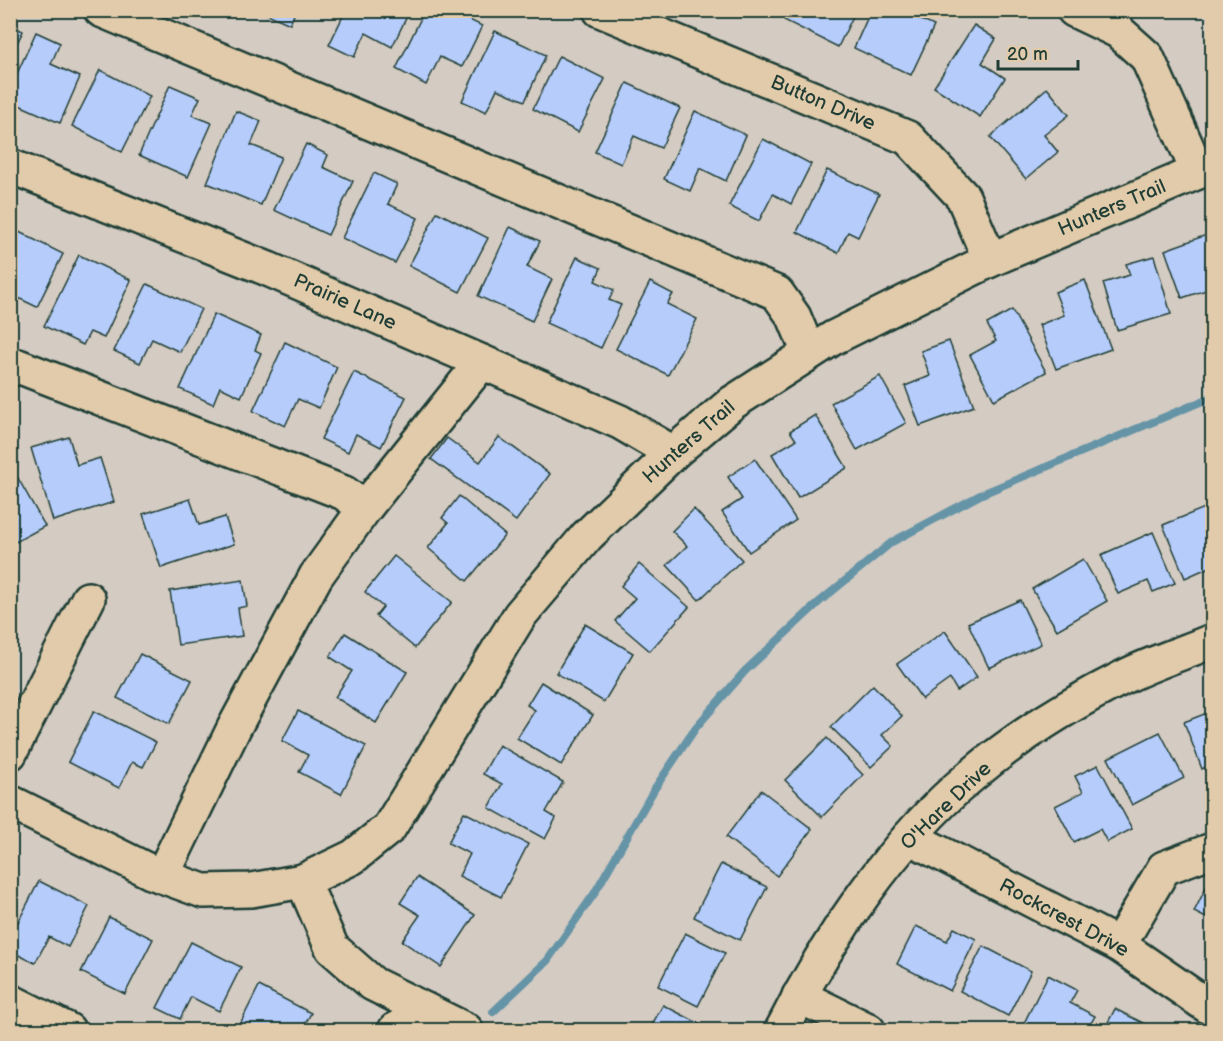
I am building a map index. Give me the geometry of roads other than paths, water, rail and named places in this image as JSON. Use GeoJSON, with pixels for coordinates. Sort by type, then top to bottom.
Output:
{"type":"FeatureCollection","features":[{"type":"Feature","properties":{"kind":"street"},"geometry":{"type":"LineString","coordinates":[[101,10],[777,293],[794,317],[809,353]]}},
{"type":"Feature","properties":{"kind":"street","name":"Button Drive"},"geometry":{"type":"LineString","coordinates":[[600,10],[908,138],[963,197],[990,260]]}},
{"type":"Feature","properties":{"kind":"street"},"geometry":{"type":"LineString","coordinates":[[1074,10],[1118,31],[1147,57],[1205,169]]}},
{"type":"Feature","properties":{"kind":"street","name":"Prairie Lane"},"geometry":{"type":"LineString","coordinates":[[10,166],[268,268],[620,422],[673,453]]}},
{"type":"Feature","properties":{"kind":"street","name":"Hunters Trail"},"geometry":{"type":"LineString","coordinates":[[10,802],[162,876],[203,891],[251,890],[303,881],[353,857],[389,828],[520,615],[587,536],[673,453],[732,403],[833,338],[990,260],[1205,169]]}},
{"type":"Feature","properties":{"kind":"street"},"geometry":{"type":"LineString","coordinates":[[162,876],[234,728],[316,576],[365,508],[482,362]]}},
{"type":"Feature","properties":{"kind":"street"},"geometry":{"type":"LineString","coordinates":[[10,370],[18,366],[40,374],[344,493],[365,508]]}},
{"type":"Feature","properties":{"kind":"street"},"geometry":{"type":"LineString","coordinates":[[10,753],[88,599]]}},
{"type":"Feature","properties":{"kind":"street","name":"O'Hare Drive"},"geometry":{"type":"LineString","coordinates":[[782,1030],[799,996],[856,907],[909,837],[970,776],[1049,719],[1125,676],[1212,641]]}},
{"type":"Feature","properties":{"kind":"street","name":"Rockcrest Drive"},"geometry":{"type":"LineString","coordinates":[[909,837],[1119,945],[1212,1009]]}},
{"type":"Feature","properties":{"kind":"street"},"geometry":{"type":"LineString","coordinates":[[1119,945],[1164,868],[1212,850]]}},
{"type":"Feature","properties":{"kind":"street"},"geometry":{"type":"LineString","coordinates":[[303,881],[332,948],[373,984],[466,1030]]}},
{"type":"Feature","properties":{"kind":"street"},"geometry":{"type":"LineString","coordinates":[[799,996],[868,1030]]}},
{"type":"Feature","properties":{"kind":"street"},"geometry":{"type":"LineString","coordinates":[[10,1002],[68,1030]]}},
{"type":"Feature","properties":{"kind":"street"},"geometry":{"type":"LineString","coordinates":[[395,1030],[425,1010]]}},
{"type":"Feature","properties":{"kind":"waterway"},"geometry":{"type":"LineString","coordinates":[[493,1012],[547,961],[594,894],[655,788],[697,726],[745,671],[818,603],[892,542],[982,494],[1212,397]]}}]}
